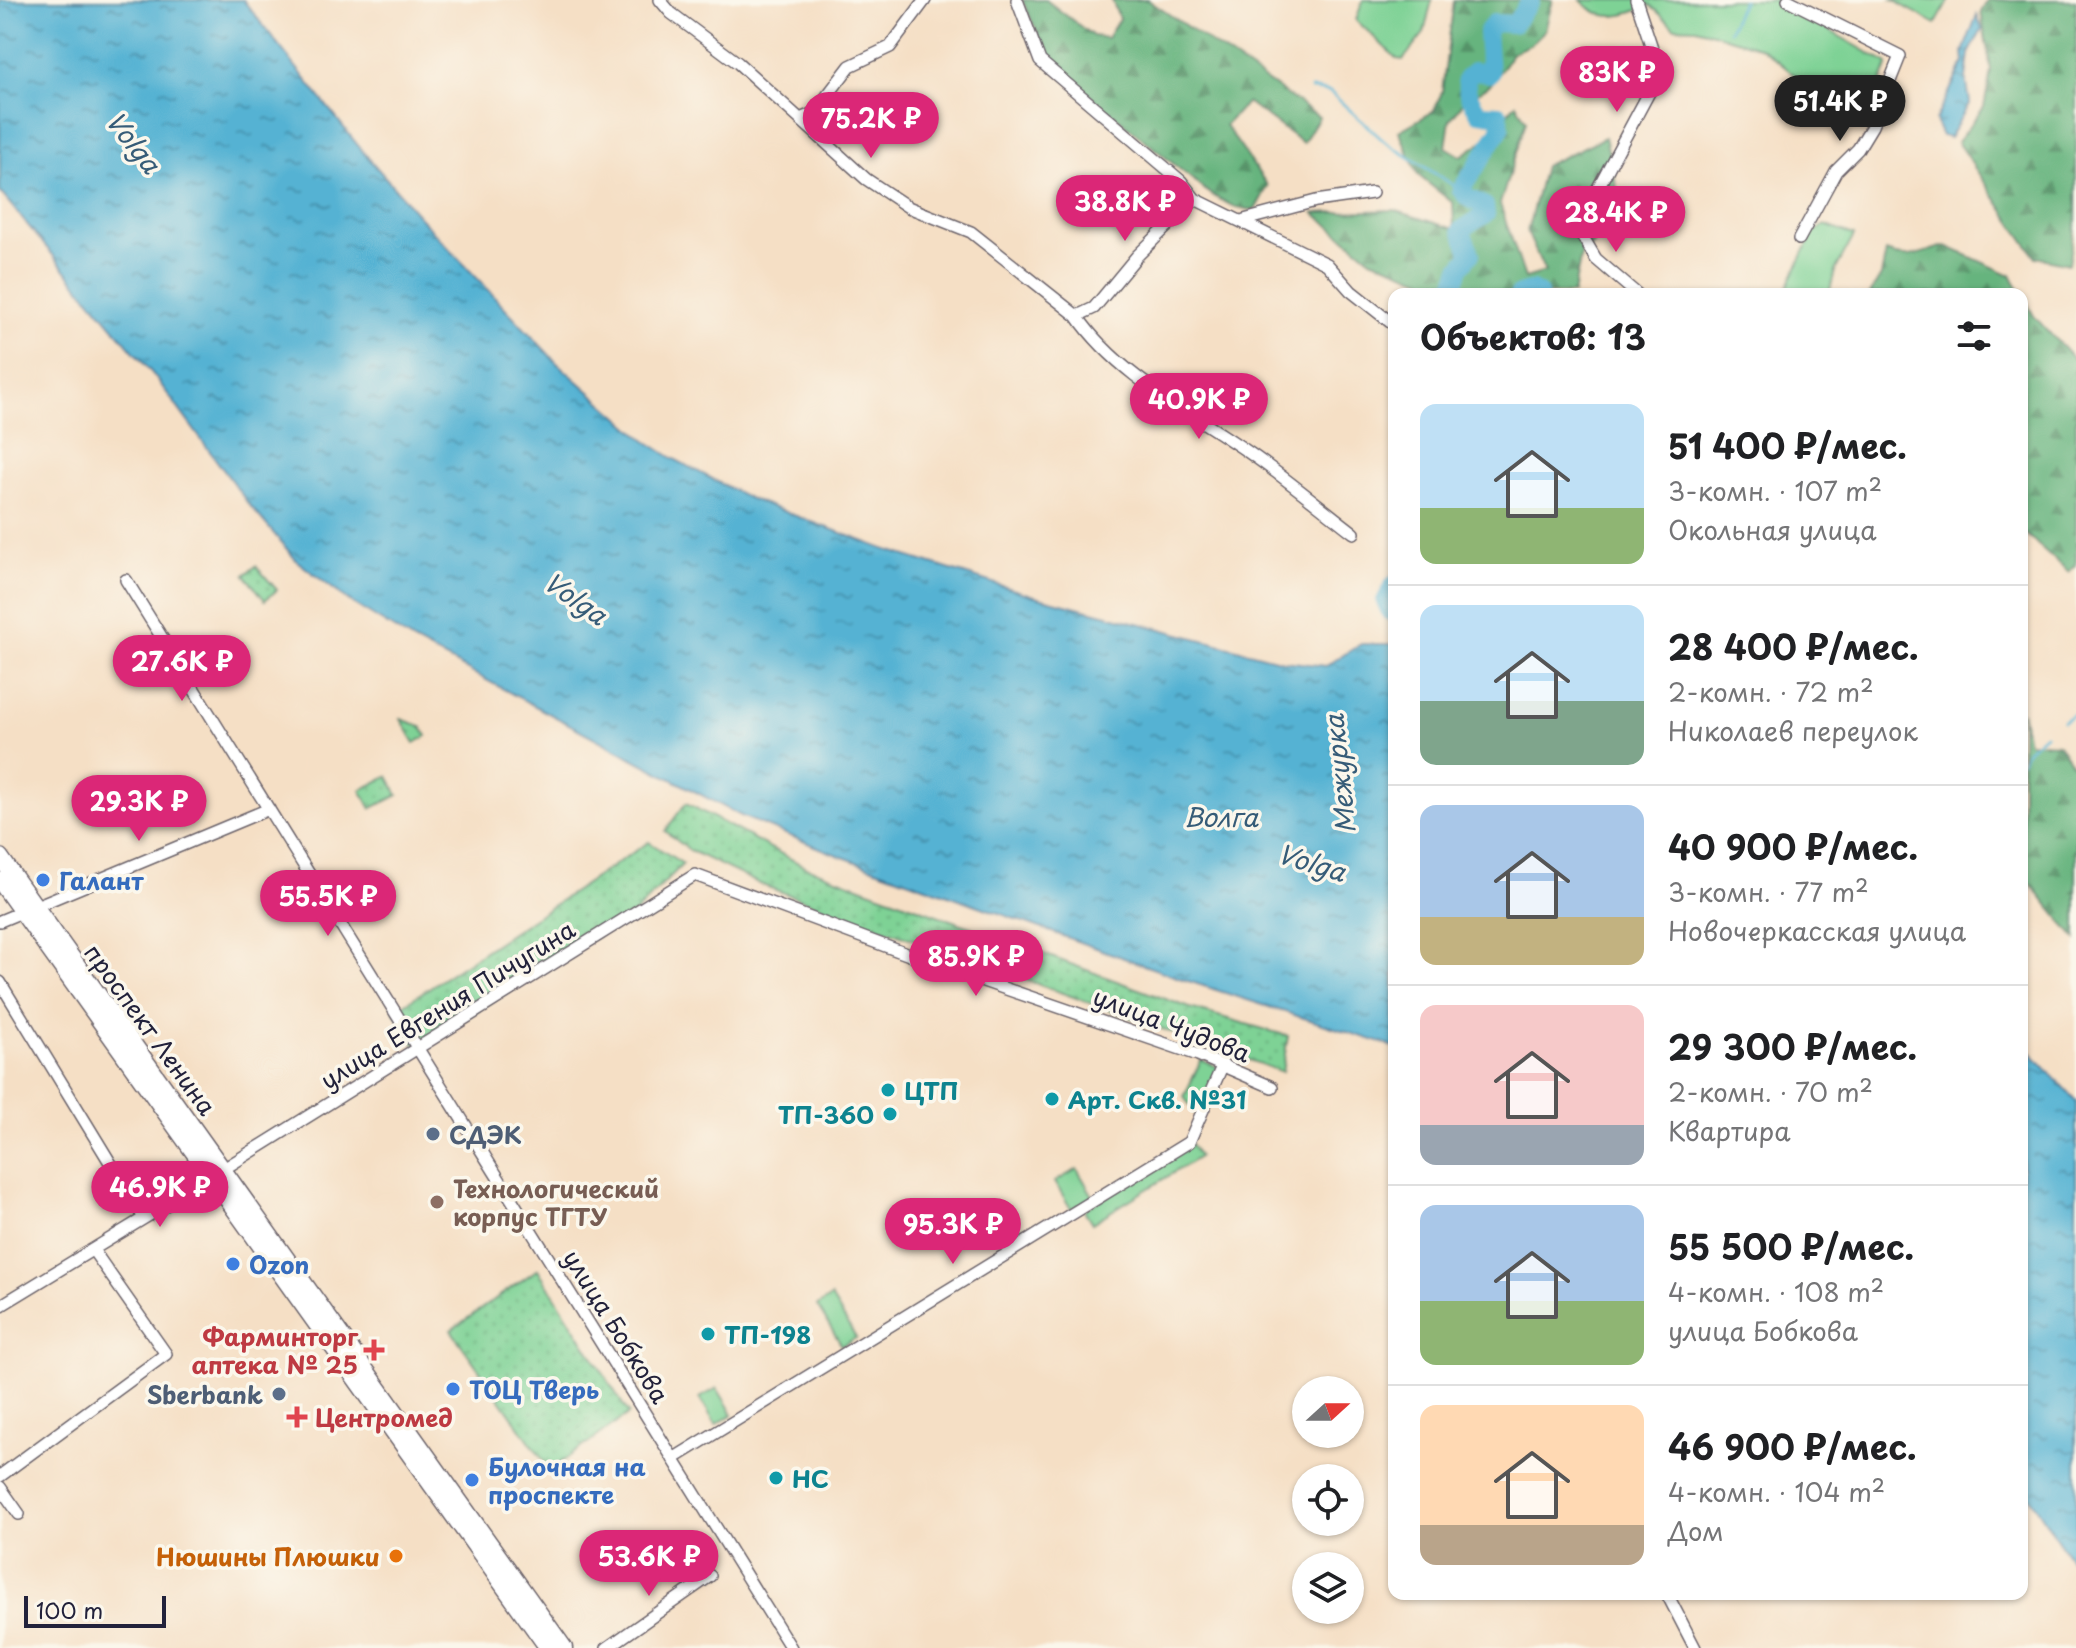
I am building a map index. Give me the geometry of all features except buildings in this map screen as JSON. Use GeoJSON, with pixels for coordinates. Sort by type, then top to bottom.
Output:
{"type":"FeatureCollection","features":[{"type":"Feature","properties":{"kind":"main road"},"geometry":{"type":"LineString","coordinates":[[0,857],[27,908]]}},
{"type":"Feature","properties":{"kind":"main road"},"geometry":{"type":"LineString","coordinates":[[0,881],[27,908]]}},
{"type":"Feature","properties":{"kind":"main road","name":"проспект Ленина"},"geometry":{"type":"LineString","coordinates":[[27,908],[564,1648]]}},
{"type":"Feature","properties":{"kind":"main road","name":"проспект Ленина"},"geometry":{"type":"LineString","coordinates":[[220,1175],[548,1648]]}},
{"type":"Feature","properties":{"kind":"street"},"geometry":{"type":"LineString","coordinates":[[660,0],[866,179],[908,207],[971,232],[1077,316],[1087,331],[1133,372],[1252,454],[1354,533]]}},
{"type":"Feature","properties":{"kind":"street"},"geometry":{"type":"LineString","coordinates":[[800,119],[814,113],[850,66],[890,47],[925,0]]}},
{"type":"Feature","properties":{"kind":"street"},"geometry":{"type":"LineString","coordinates":[[1017,0],[1040,61],[1181,181],[1195,199],[1244,220],[1327,264],[1351,291],[1388,320]]}},
{"type":"Feature","properties":{"kind":"street"},"geometry":{"type":"LineString","coordinates":[[1630,288],[1596,259],[1577,227],[1660,72],[1636,0]]}},
{"type":"Feature","properties":{"kind":"street"},"geometry":{"type":"LineString","coordinates":[[1788,0],[1900,56],[1872,126],[1858,149],[1836,171],[1799,239]]}},
{"type":"Feature","properties":{"kind":"street"},"geometry":{"type":"LineString","coordinates":[[1244,220],[1316,201],[1372,193]]}},
{"type":"Feature","properties":{"kind":"street"},"geometry":{"type":"LineString","coordinates":[[1077,316],[1094,308],[1137,256],[1195,199]]}},
{"type":"Feature","properties":{"kind":"street","name":"улица Бобкова"},"geometry":{"type":"LineString","coordinates":[[126,580],[791,1648]]}},
{"type":"Feature","properties":{"kind":"street"},"geometry":{"type":"LineString","coordinates":[[0,921],[269,809]]}},
{"type":"Feature","properties":{"kind":"street","name":"улица Евгения Пичугина"},"geometry":{"type":"LineString","coordinates":[[0,1306],[220,1175],[695,875]]}},
{"type":"Feature","properties":{"kind":"street","name":"улица Чудова"},"geometry":{"type":"LineString","coordinates":[[695,875],[944,968],[1223,1064],[1272,1087]]}},
{"type":"Feature","properties":{"kind":"street"},"geometry":{"type":"LineString","coordinates":[[0,982],[144,1218]]}},
{"type":"Feature","properties":{"kind":"street"},"geometry":{"type":"LineString","coordinates":[[673,1459],[1189,1142],[1223,1064]]}},
{"type":"Feature","properties":{"kind":"street"},"geometry":{"type":"LineString","coordinates":[[0,1476],[166,1354],[93,1250]]}},
{"type":"Feature","properties":{"kind":"street"},"geometry":{"type":"LineString","coordinates":[[0,1487],[19,1514]]}},
{"type":"Feature","properties":{"kind":"street"},"geometry":{"type":"LineString","coordinates":[[607,1648],[710,1576]]}},
{"type":"Feature","properties":{"kind":"street"},"geometry":{"type":"LineString","coordinates":[[1670,1600],[1695,1648]]}},
{"type":"Feature","properties":{"kind":"green space"},"geometry":{"type":"Polygon","coordinates":[[[1022,0],[1046,0],[1093,36],[1107,38],[1119,19],[1112,0],[1148,0],[1319,117],[1303,143],[1247,102],[1225,125],[1268,186],[1255,210],[1236,208],[1210,194],[1052,64],[1022,0]]]}},
{"type":"Feature","properties":{"kind":"green space"},"geometry":{"type":"Polygon","coordinates":[[[1363,0],[1432,0],[1424,33],[1403,60],[1397,59],[1356,20],[1363,0]]]}},
{"type":"Feature","properties":{"kind":"green space"},"geometry":{"type":"Polygon","coordinates":[[[1454,0],[1553,0],[1545,30],[1530,45],[1513,52],[1491,84],[1463,103],[1450,120],[1446,147],[1461,156],[1486,139],[1516,103],[1526,121],[1500,204],[1525,278],[1545,272],[1527,232],[1544,166],[1605,137],[1624,217],[1581,255],[1574,288],[1430,288],[1425,280],[1371,259],[1314,213],[1394,210],[1454,229],[1453,203],[1418,175],[1399,131],[1434,111],[1442,92],[1454,0]]]}},
{"type":"Feature","properties":{"kind":"green space"},"geometry":{"type":"Polygon","coordinates":[[[1581,0],[1776,0],[1888,64],[1869,115],[1802,81],[1762,48],[1696,28],[1674,27],[1650,5],[1614,16],[1597,13],[1581,0]]]}},
{"type":"Feature","properties":{"kind":"green space"},"geometry":{"type":"Polygon","coordinates":[[[1893,0],[1949,0],[1936,24],[1893,0]]]}},
{"type":"Feature","properties":{"kind":"green space"},"geometry":{"type":"Polygon","coordinates":[[[1988,0],[2076,0],[2076,222],[2069,264],[2036,257],[1957,142],[1984,107],[1991,70],[1981,12],[1988,0]]]}},
{"type":"Feature","properties":{"kind":"green space"},"geometry":{"type":"Polygon","coordinates":[[[1825,225],[1854,236],[1835,271],[1831,288],[1787,288],[1813,233],[1825,225]]]}},
{"type":"Feature","properties":{"kind":"green space"},"geometry":{"type":"Polygon","coordinates":[[[1946,246],[2011,275],[2019,288],[1874,288],[1881,276],[1886,252],[1916,255],[1946,246]]]}},
{"type":"Feature","properties":{"kind":"green space"},"geometry":{"type":"Polygon","coordinates":[[[2028,305],[2034,316],[2076,362],[2076,565],[2069,572],[2028,536],[2028,305]]]}},
{"type":"Feature","properties":{"kind":"green space"},"geometry":{"type":"Polygon","coordinates":[[[256,566],[277,590],[265,600],[245,575],[256,566]]]}},
{"type":"Feature","properties":{"kind":"green space"},"geometry":{"type":"Polygon","coordinates":[[[401,719],[421,726],[427,736],[415,743],[401,719]]]}},
{"type":"Feature","properties":{"kind":"green space"},"geometry":{"type":"Polygon","coordinates":[[[2028,742],[2058,744],[2076,770],[2076,939],[2028,880],[2028,742]]]}},
{"type":"Feature","properties":{"kind":"green space"},"geometry":{"type":"Polygon","coordinates":[[[388,776],[398,795],[371,809],[361,790],[388,776]]]}},
{"type":"Feature","properties":{"kind":"green space"},"geometry":{"type":"Polygon","coordinates":[[[686,803],[804,866],[1190,1008],[1288,1036],[1282,1072],[762,885],[689,850],[665,831],[686,803]]]}},
{"type":"Feature","properties":{"kind":"green space"},"geometry":{"type":"Polygon","coordinates":[[[649,842],[683,864],[637,911],[417,1048],[394,1011],[649,842]]]}},
{"type":"Feature","properties":{"kind":"green space"},"geometry":{"type":"Polygon","coordinates":[[[1201,1060],[1218,1067],[1197,1116],[1184,1097],[1201,1060]]]}},
{"type":"Feature","properties":{"kind":"green space"},"geometry":{"type":"Polygon","coordinates":[[[1191,1144],[1199,1157],[1092,1223],[1084,1210],[1191,1144]]]}},
{"type":"Feature","properties":{"kind":"green space"},"geometry":{"type":"Polygon","coordinates":[[[1077,1169],[1093,1196],[1071,1209],[1055,1182],[1077,1169]]]}},
{"type":"Feature","properties":{"kind":"green space"},"geometry":{"type":"Polygon","coordinates":[[[538,1269],[629,1414],[550,1470],[451,1330],[538,1269]]]}},
{"type":"Feature","properties":{"kind":"green space"},"geometry":{"type":"Polygon","coordinates":[[[831,1297],[856,1338],[842,1346],[817,1306],[831,1297]]]}},
{"type":"Feature","properties":{"kind":"green space"},"geometry":{"type":"Polygon","coordinates":[[[717,1388],[733,1414],[716,1425],[700,1398],[717,1388]]]}},
{"type":"Feature","properties":{"kind":"water","name":"Волга"},"geometry":{"type":"Polygon","coordinates":[[[0,0],[243,0],[364,153],[426,224],[557,363],[645,440],[674,459],[748,498],[884,549],[1031,595],[1283,661],[1326,666],[1361,644],[1388,644],[1388,1045],[1188,981],[840,856],[741,816],[413,641],[349,601],[297,561],[247,502],[156,378],[0,192],[0,0]]]}},
{"type":"Feature","properties":{"kind":"water"},"geometry":{"type":"Polygon","coordinates":[[[1977,15],[1982,29],[1969,54],[1966,78],[1970,102],[1949,138],[1942,136],[1935,121],[1964,62],[1963,52],[1977,15]]]}},
{"type":"Feature","properties":{"kind":"water"},"geometry":{"type":"Polygon","coordinates":[[[2028,1049],[2076,1101],[2076,1569],[2028,1493],[2028,1049]]]}},
{"type":"Feature","properties":{"kind":"waterway","name":"Межурка"},"geometry":{"type":"LineString","coordinates":[[1453,288],[1460,268],[1471,254],[1461,230],[1486,214],[1485,206],[1468,198],[1461,190],[1501,128],[1499,114],[1479,113],[1468,94],[1466,78],[1474,71],[1490,74],[1487,32],[1494,23],[1514,24],[1531,0]]}},
{"type":"Feature","properties":{"kind":"waterway"},"geometry":{"type":"LineString","coordinates":[[1729,30],[1743,0]]}},
{"type":"Feature","properties":{"kind":"waterway"},"geometry":{"type":"LineString","coordinates":[[1311,89],[1330,92],[1385,142],[1461,190]]}},
{"type":"Feature","properties":{"kind":"waterway","name":"Межурка"},"geometry":{"type":"LineString","coordinates":[[1388,595],[1385,601],[1388,608]]}},
{"type":"Feature","properties":{"kind":"waterway"},"geometry":{"type":"LineString","coordinates":[[2063,721],[2076,713]]}},
{"type":"Feature","properties":{"kind":"waterway"},"geometry":{"type":"LineString","coordinates":[[2028,749],[2045,734]]}},
{"type":"Feature","properties":{"kind":"place","name":"Галант"},"geometry":{"type":"Point","coordinates":[43,880]}},
{"type":"Feature","properties":{"kind":"place","name":"ЦТП"},"geometry":{"type":"Point","coordinates":[888,1090]}},
{"type":"Feature","properties":{"kind":"place","name":"Арт. Скв. №31"},"geometry":{"type":"Point","coordinates":[1052,1099]}},
{"type":"Feature","properties":{"kind":"place","name":"ТП-360"},"geometry":{"type":"Point","coordinates":[890,1114]}},
{"type":"Feature","properties":{"kind":"place","name":"СДЭК"},"geometry":{"type":"Point","coordinates":[433,1134]}},
{"type":"Feature","properties":{"kind":"place","name":"Технологический корпус ТГТУ"},"geometry":{"type":"Point","coordinates":[437,1202]}},
{"type":"Feature","properties":{"kind":"place","name":"Ozon"},"geometry":{"type":"Point","coordinates":[233,1264]}},
{"type":"Feature","properties":{"kind":"place","name":"ТП-198"},"geometry":{"type":"Point","coordinates":[708,1334]}},
{"type":"Feature","properties":{"kind":"place","name":"Фарминторг аптека № 25"},"geometry":{"type":"Point","coordinates":[374,1350]}},
{"type":"Feature","properties":{"kind":"place","name":"ТОЦ Тверь"},"geometry":{"type":"Point","coordinates":[453,1389]}},
{"type":"Feature","properties":{"kind":"place","name":"Sberbank"},"geometry":{"type":"Point","coordinates":[279,1394]}},
{"type":"Feature","properties":{"kind":"place","name":"Центромед"},"geometry":{"type":"Point","coordinates":[297,1417]}},
{"type":"Feature","properties":{"kind":"place","name":"НС"},"geometry":{"type":"Point","coordinates":[776,1478]}},
{"type":"Feature","properties":{"kind":"place","name":"Булочная на проспекте"},"geometry":{"type":"Point","coordinates":[472,1480]}},
{"type":"Feature","properties":{"kind":"place","name":"Нюшины Плюшки"},"geometry":{"type":"Point","coordinates":[396,1556]}},
{"type":"Feature","properties":{"kind":"water label","name":"Volga"},"geometry":{"type":"Point","coordinates":[134,142]}},
{"type":"Feature","properties":{"kind":"water label","name":"Volga"},"geometry":{"type":"Point","coordinates":[576,598]}},
{"type":"Feature","properties":{"kind":"water label","name":"Volga"},"geometry":{"type":"Point","coordinates":[1312,862]}}]}
